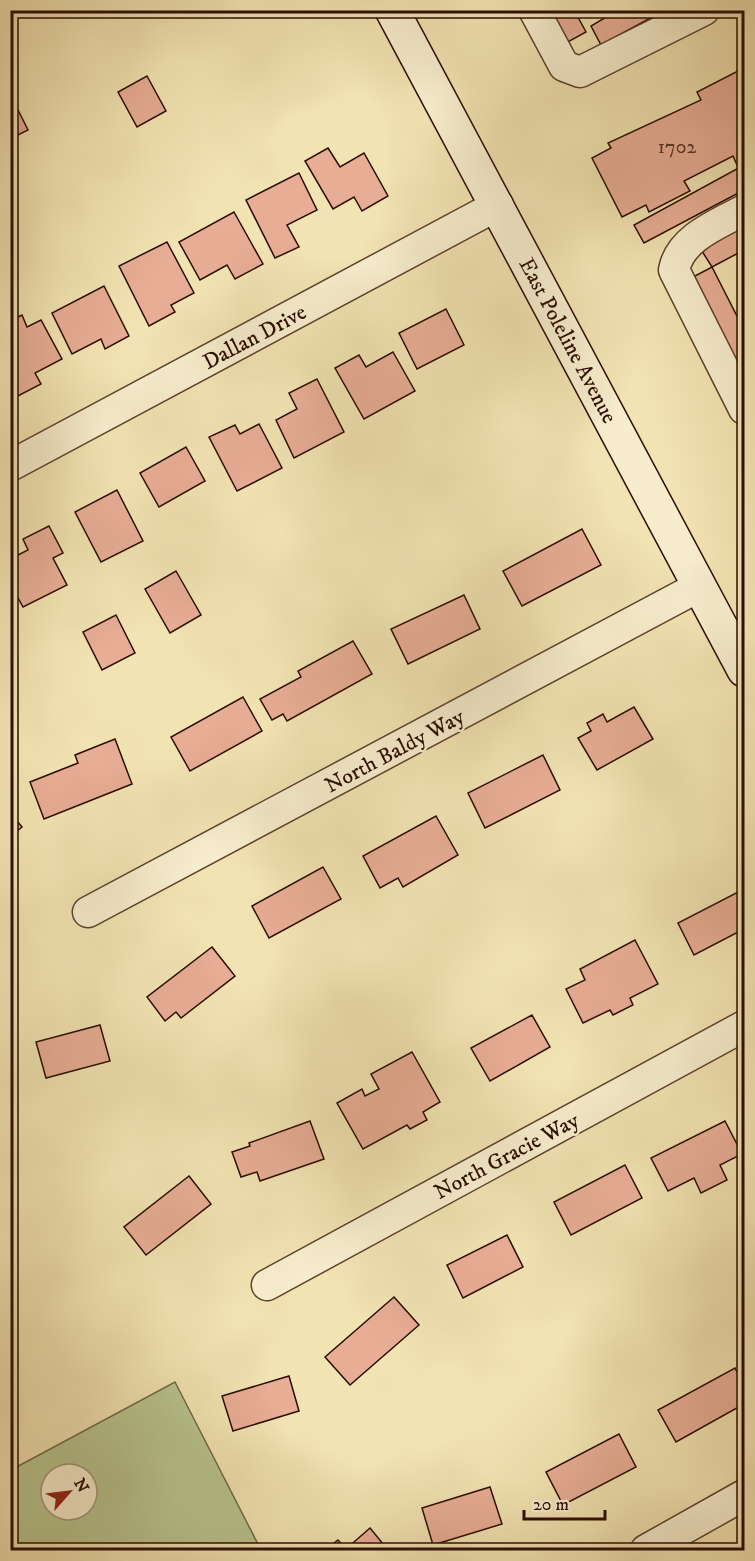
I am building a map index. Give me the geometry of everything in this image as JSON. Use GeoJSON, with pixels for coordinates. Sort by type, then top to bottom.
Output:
{"type":"FeatureCollection","features":[{"type":"Feature","properties":{"kind":"main road","name":"East Poleline Avenue"},"geometry":{"type":"LineString","coordinates":[[392,10],[744,670]]}},
{"type":"Feature","properties":{"kind":"street"},"geometry":{"type":"LineString","coordinates":[[534,10],[564,66],[580,72],[704,10]]}},
{"type":"Feature","properties":{"kind":"street","name":"Dallan Drive"},"geometry":{"type":"LineString","coordinates":[[10,466],[498,205]]}},
{"type":"Feature","properties":{"kind":"street"},"geometry":{"type":"LineString","coordinates":[[744,210],[685,245],[676,257],[674,270],[744,410]]}},
{"type":"Feature","properties":{"kind":"street","name":"North Baldy Way"},"geometry":{"type":"LineString","coordinates":[[88,912],[700,586]]}},
{"type":"Feature","properties":{"kind":"street","name":"North Gracie Way"},"geometry":{"type":"LineString","coordinates":[[267,1285],[744,1026]]}},
{"type":"Feature","properties":{"kind":"street"},"geometry":{"type":"LineString","coordinates":[[646,1551],[744,1495]]}},
{"type":"Feature","properties":{"kind":"green space"},"geometry":{"type":"Polygon","coordinates":[[[175,1382],[261,1550],[11,1550],[11,1470],[175,1382]]]}},
{"type":"Feature","properties":{"kind":"building"},"geometry":{"type":"Polygon","coordinates":[[[549,10],[574,10],[586,32],[566,43],[549,10]]]}},
{"type":"Feature","properties":{"kind":"building"},"geometry":{"type":"Polygon","coordinates":[[[618,10],[665,10],[601,45],[591,26],[618,10]]]}},
{"type":"Feature","properties":{"kind":"building"},"geometry":{"type":"Polygon","coordinates":[[[740,70],[744,75],[744,161],[737,165],[733,156],[684,181],[690,191],[649,212],[646,205],[622,217],[592,158],[611,148],[608,143],[701,100],[697,92],[740,70]]]}},
{"type":"Feature","properties":{"kind":"building"},"geometry":{"type":"Polygon","coordinates":[[[147,76],[166,111],[137,127],[118,92],[147,76]]]}},
{"type":"Feature","properties":{"kind":"building"},"geometry":{"type":"Polygon","coordinates":[[[15,104],[28,130],[10,139],[10,106],[15,104]]]}},
{"type":"Feature","properties":{"kind":"building"},"geometry":{"type":"Polygon","coordinates":[[[328,148],[340,167],[364,153],[388,196],[362,211],[354,197],[333,209],[305,161],[328,148]]]}},
{"type":"Feature","properties":{"kind":"building"},"geometry":{"type":"Polygon","coordinates":[[[744,165],[744,190],[644,243],[634,225],[744,165]]]}},
{"type":"Feature","properties":{"kind":"building"},"geometry":{"type":"Polygon","coordinates":[[[299,173],[317,210],[287,225],[299,247],[275,258],[246,200],[299,173]]]}},
{"type":"Feature","properties":{"kind":"building"},"geometry":{"type":"Polygon","coordinates":[[[234,212],[263,264],[235,279],[227,265],[200,280],[179,242],[234,212]]]}},
{"type":"Feature","properties":{"kind":"building"},"geometry":{"type":"Polygon","coordinates":[[[740,227],[744,236],[744,250],[712,267],[700,248],[740,227]]]}},
{"type":"Feature","properties":{"kind":"building"},"geometry":{"type":"Polygon","coordinates":[[[167,242],[194,293],[171,305],[175,312],[149,326],[119,266],[167,242]]]}},
{"type":"Feature","properties":{"kind":"building"},"geometry":{"type":"Polygon","coordinates":[[[712,267],[744,330],[744,376],[691,278],[712,267]]]}},
{"type":"Feature","properties":{"kind":"building"},"geometry":{"type":"Polygon","coordinates":[[[104,286],[129,336],[105,349],[101,339],[72,354],[52,313],[104,286]]]}},
{"type":"Feature","properties":{"kind":"building"},"geometry":{"type":"Polygon","coordinates":[[[446,309],[464,345],[417,369],[399,333],[446,309]]]}},
{"type":"Feature","properties":{"kind":"building"},"geometry":{"type":"Polygon","coordinates":[[[22,315],[27,327],[41,320],[62,359],[35,373],[41,384],[16,397],[10,386],[10,336],[14,334],[10,321],[22,315]]]}},
{"type":"Feature","properties":{"kind":"building"},"geometry":{"type":"Polygon","coordinates":[[[393,352],[415,391],[364,419],[335,368],[359,355],[366,367],[393,352]]]}},
{"type":"Feature","properties":{"kind":"building"},"geometry":{"type":"Polygon","coordinates":[[[317,379],[344,432],[294,458],[276,420],[297,409],[289,393],[317,379]]]}},
{"type":"Feature","properties":{"kind":"building"},"geometry":{"type":"Polygon","coordinates":[[[259,424],[282,468],[237,491],[209,437],[235,425],[240,434],[259,424]]]}},
{"type":"Feature","properties":{"kind":"building"},"geometry":{"type":"Polygon","coordinates":[[[186,447],[205,481],[159,507],[140,473],[186,447]]]}},
{"type":"Feature","properties":{"kind":"building"},"geometry":{"type":"Polygon","coordinates":[[[117,490],[143,541],[101,562],[75,512],[117,490]]]}},
{"type":"Feature","properties":{"kind":"building"},"geometry":{"type":"Polygon","coordinates":[[[49,526],[63,553],[53,558],[67,585],[23,607],[10,583],[10,559],[28,550],[23,539],[49,526]]]}},
{"type":"Feature","properties":{"kind":"building"},"geometry":{"type":"Polygon","coordinates":[[[582,529],[601,565],[522,606],[503,571],[582,529]]]}},
{"type":"Feature","properties":{"kind":"building"},"geometry":{"type":"Polygon","coordinates":[[[176,571],[201,615],[170,633],[145,589],[176,571]]]}},
{"type":"Feature","properties":{"kind":"building"},"geometry":{"type":"Polygon","coordinates":[[[464,595],[480,629],[408,664],[391,629],[464,595]]]}},
{"type":"Feature","properties":{"kind":"building"},"geometry":{"type":"Polygon","coordinates":[[[116,615],[135,653],[102,670],[83,632],[116,615]]]}},
{"type":"Feature","properties":{"kind":"building"},"geometry":{"type":"Polygon","coordinates":[[[353,641],[372,674],[287,721],[283,714],[272,720],[260,699],[301,677],[298,671],[353,641]]]}},
{"type":"Feature","properties":{"kind":"building"},"geometry":{"type":"Polygon","coordinates":[[[243,697],[262,731],[190,771],[171,737],[243,697]]]}},
{"type":"Feature","properties":{"kind":"building"},"geometry":{"type":"Polygon","coordinates":[[[634,707],[653,739],[597,770],[578,738],[591,731],[587,723],[603,714],[607,722],[634,707]]]}},
{"type":"Feature","properties":{"kind":"building"},"geometry":{"type":"Polygon","coordinates":[[[115,739],[132,784],[44,819],[30,782],[78,763],[75,755],[115,739]]]}},
{"type":"Feature","properties":{"kind":"building"},"geometry":{"type":"Polygon","coordinates":[[[543,755],[560,790],[485,828],[468,793],[543,755]]]}},
{"type":"Feature","properties":{"kind":"building"},"geometry":{"type":"Polygon","coordinates":[[[10,813],[22,827],[10,837],[10,813]]]}},
{"type":"Feature","properties":{"kind":"building"},"geometry":{"type":"Polygon","coordinates":[[[436,816],[458,855],[403,887],[398,878],[380,888],[363,856],[436,816]]]}},
{"type":"Feature","properties":{"kind":"building"},"geometry":{"type":"Polygon","coordinates":[[[323,867],[341,899],[269,938],[252,906],[323,867]]]}},
{"type":"Feature","properties":{"kind":"building"},"geometry":{"type":"Polygon","coordinates":[[[744,889],[744,929],[694,955],[678,923],[744,889]]]}},
{"type":"Feature","properties":{"kind":"building"},"geometry":{"type":"Polygon","coordinates":[[[635,940],[658,984],[630,998],[633,1005],[613,1015],[610,1010],[583,1023],[566,989],[585,980],[580,969],[635,940]]]}},
{"type":"Feature","properties":{"kind":"building"},"geometry":{"type":"Polygon","coordinates":[[[212,947],[235,976],[181,1018],[176,1012],[165,1021],[147,997],[212,947]]]}},
{"type":"Feature","properties":{"kind":"building"},"geometry":{"type":"Polygon","coordinates":[[[532,1015],[550,1047],[490,1081],[471,1048],[532,1015]]]}},
{"type":"Feature","properties":{"kind":"building"},"geometry":{"type":"Polygon","coordinates":[[[100,1025],[110,1061],[46,1078],[36,1042],[100,1025]]]}},
{"type":"Feature","properties":{"kind":"building"},"geometry":{"type":"Polygon","coordinates":[[[412,1052],[440,1102],[423,1112],[427,1120],[410,1129],[407,1125],[363,1149],[337,1103],[362,1089],[365,1096],[379,1089],[371,1074],[412,1052]]]}},
{"type":"Feature","properties":{"kind":"building"},"geometry":{"type":"Polygon","coordinates":[[[310,1121],[324,1159],[260,1181],[257,1172],[241,1177],[232,1152],[250,1146],[249,1143],[310,1121]]]}},
{"type":"Feature","properties":{"kind":"building"},"geometry":{"type":"Polygon","coordinates":[[[725,1121],[742,1154],[720,1165],[727,1180],[701,1193],[694,1178],[668,1191],[651,1158],[725,1121]]]}},
{"type":"Feature","properties":{"kind":"building"},"geometry":{"type":"Polygon","coordinates":[[[625,1165],[642,1198],[571,1235],[554,1202],[625,1165]]]}},
{"type":"Feature","properties":{"kind":"building"},"geometry":{"type":"Polygon","coordinates":[[[189,1176],[211,1204],[146,1255],[124,1227],[189,1176]]]}},
{"type":"Feature","properties":{"kind":"building"},"geometry":{"type":"Polygon","coordinates":[[[507,1235],[523,1267],[463,1298],[447,1265],[507,1235]]]}},
{"type":"Feature","properties":{"kind":"building"},"geometry":{"type":"Polygon","coordinates":[[[394,1297],[419,1325],[350,1385],[325,1357],[394,1297]]]}},
{"type":"Feature","properties":{"kind":"building"},"geometry":{"type":"Polygon","coordinates":[[[735,1368],[744,1386],[744,1404],[676,1442],[658,1410],[735,1368]]]}},
{"type":"Feature","properties":{"kind":"building"},"geometry":{"type":"Polygon","coordinates":[[[289,1376],[299,1411],[233,1431],[222,1396],[289,1376]]]}},
{"type":"Feature","properties":{"kind":"building"},"geometry":{"type":"Polygon","coordinates":[[[619,1434],[636,1467],[563,1505],[546,1472],[619,1434]]]}},
{"type":"Feature","properties":{"kind":"building"},"geometry":{"type":"Polygon","coordinates":[[[490,1487],[502,1524],[433,1545],[422,1508],[490,1487]]]}},
{"type":"Feature","properties":{"kind":"building"},"geometry":{"type":"Polygon","coordinates":[[[370,1528],[388,1550],[325,1550],[338,1540],[346,1549],[370,1528]]]}}]}
